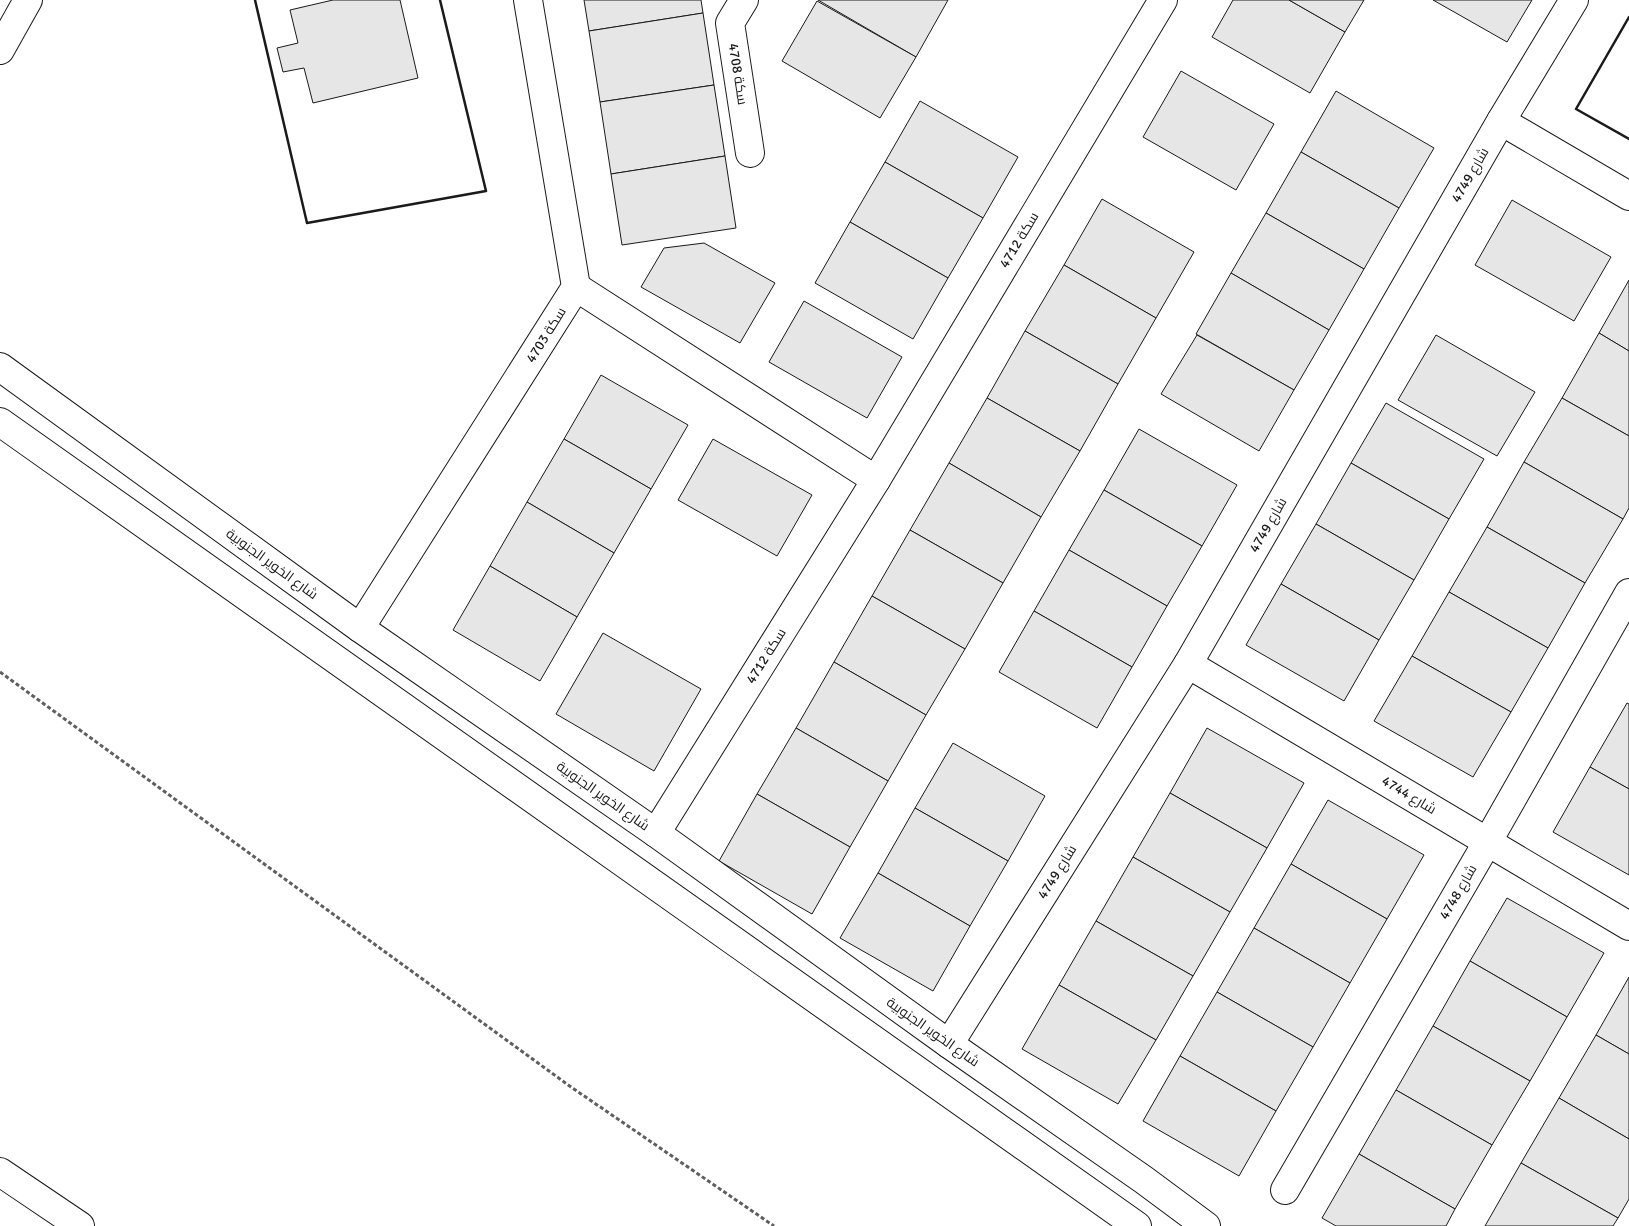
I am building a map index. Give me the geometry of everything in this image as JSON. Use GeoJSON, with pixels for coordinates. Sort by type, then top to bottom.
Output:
{"type":"FeatureCollection","features":[{"type":"Feature","properties":{"kind":"street"},"geometry":{"type":"LineString","coordinates":[[0,50],[28,0]]}},
{"type":"Feature","properties":{"kind":"street"},"geometry":{"type":"LineString","coordinates":[[528,0],[576,287],[876,480]]}},
{"type":"Feature","properties":{"kind":"street","name":"سكة 4708"},"geometry":{"type":"LineString","coordinates":[[744,0],[730,23],[750,152]]}},
{"type":"Feature","properties":{"kind":"street","name":"سكة 4712"},"geometry":{"type":"LineString","coordinates":[[656,833],[876,480],[1163,0]]}},
{"type":"Feature","properties":{"kind":"street","name":"4749 شارع"},"geometry":{"type":"LineString","coordinates":[[949,1044],[1188,664],[1501,121],[1574,0]]}},
{"type":"Feature","properties":{"kind":"street"},"geometry":{"type":"LineString","coordinates":[[1501,121],[1629,196]]}},
{"type":"Feature","properties":{"kind":"street","name":"4703 سكة"},"geometry":{"type":"LineString","coordinates":[[360,628],[576,287]]}},
{"type":"Feature","properties":{"kind":"street","name":"شارع الخوير الجنوبية"},"geometry":{"type":"LineString","coordinates":[[5,367],[360,628],[656,833],[949,1044],[1136,1174],[1206,1226]]}},
{"type":"Feature","properties":{"kind":"street"},"geometry":{"type":"LineString","coordinates":[[0,422],[1137,1226]]}},
{"type":"Feature","properties":{"kind":"street","name":"4748 شارع"},"geometry":{"type":"LineString","coordinates":[[1285,1190],[1488,841],[1629,593]]}},
{"type":"Feature","properties":{"kind":"street","name":"4744 شارع"},"geometry":{"type":"LineString","coordinates":[[1188,664],[1629,926]]}},
{"type":"Feature","properties":{"kind":"street"},"geometry":{"type":"LineString","coordinates":[[0,1172],[80,1226]]}},
{"type":"Feature","properties":{"kind":"street"},"geometry":{"type":"LineString","coordinates":[[1093,1194],[1118,1219],[1122,1226]]}},
{"type":"Feature","properties":{"kind":"path"},"geometry":{"type":"LineString","coordinates":[[0,672],[563,1081],[774,1226]]}},
{"type":"Feature","properties":{"kind":"building"},"geometry":{"type":"Polygon","coordinates":[[[333,0],[400,0],[418,78],[313,103],[304,68],[283,72],[277,48],[298,43],[290,10],[333,0]]]}},
{"type":"Feature","properties":{"kind":"building"},"geometry":{"type":"Polygon","coordinates":[[[584,0],[701,0],[703,13],[589,31],[584,0]]]}},
{"type":"Feature","properties":{"kind":"building"},"geometry":{"type":"Polygon","coordinates":[[[818,0],[948,0],[916,57],[818,0]]]}},
{"type":"Feature","properties":{"kind":"building"},"geometry":{"type":"Polygon","coordinates":[[[1233,0],[1289,0],[1345,32],[1310,93],[1212,37],[1233,0]]]}},
{"type":"Feature","properties":{"kind":"building"},"geometry":{"type":"Polygon","coordinates":[[[1289,0],[1364,0],[1345,32],[1289,0]]]}},
{"type":"Feature","properties":{"kind":"building"},"geometry":{"type":"Polygon","coordinates":[[[1433,0],[1532,0],[1507,42],[1433,0]]]}},
{"type":"Feature","properties":{"kind":"building"},"geometry":{"type":"Polygon","coordinates":[[[817,1],[916,57],[880,118],[782,61],[817,1]]]}},
{"type":"Feature","properties":{"kind":"building"},"geometry":{"type":"Polygon","coordinates":[[[703,13],[714,85],[600,102],[589,31],[703,13]]]}},
{"type":"Feature","properties":{"kind":"building"},"geometry":{"type":"Polygon","coordinates":[[[1181,71],[1274,124],[1236,190],[1143,137],[1181,71]]]}},
{"type":"Feature","properties":{"kind":"building"},"geometry":{"type":"Polygon","coordinates":[[[714,85],[725,156],[611,174],[600,102],[714,85]]]}},
{"type":"Feature","properties":{"kind":"building"},"geometry":{"type":"Polygon","coordinates":[[[1336,91],[1434,148],[1399,208],[1301,152],[1336,91]]]}},
{"type":"Feature","properties":{"kind":"building"},"geometry":{"type":"Polygon","coordinates":[[[920,101],[1018,157],[983,218],[885,162],[920,101]]]}},
{"type":"Feature","properties":{"kind":"building"},"geometry":{"type":"Polygon","coordinates":[[[1301,152],[1399,208],[1364,269],[1266,213],[1301,152]]]}},
{"type":"Feature","properties":{"kind":"building"},"geometry":{"type":"Polygon","coordinates":[[[725,156],[736,228],[622,245],[611,174],[725,156]]]}},
{"type":"Feature","properties":{"kind":"building"},"geometry":{"type":"Polygon","coordinates":[[[885,162],[983,218],[948,278],[850,222],[885,162]]]}},
{"type":"Feature","properties":{"kind":"building"},"geometry":{"type":"Polygon","coordinates":[[[1102,199],[1194,252],[1156,318],[1064,265],[1102,199]]]}},
{"type":"Feature","properties":{"kind":"building"},"geometry":{"type":"Polygon","coordinates":[[[1512,200],[1611,257],[1574,321],[1475,265],[1512,200]]]}},
{"type":"Feature","properties":{"kind":"building"},"geometry":{"type":"Polygon","coordinates":[[[1266,213],[1364,269],[1329,330],[1231,273],[1266,213]]]}},
{"type":"Feature","properties":{"kind":"building"},"geometry":{"type":"Polygon","coordinates":[[[850,222],[948,278],[913,339],[815,283],[850,222]]]}},
{"type":"Feature","properties":{"kind":"building"},"geometry":{"type":"Polygon","coordinates":[[[704,243],[775,283],[740,343],[641,287],[664,248],[704,243]]]}},
{"type":"Feature","properties":{"kind":"building"},"geometry":{"type":"Polygon","coordinates":[[[1064,265],[1156,318],[1118,384],[1025,331],[1064,265]]]}},
{"type":"Feature","properties":{"kind":"building"},"geometry":{"type":"Polygon","coordinates":[[[1231,273],[1329,330],[1294,390],[1196,334],[1231,273]]]}},
{"type":"Feature","properties":{"kind":"building"},"geometry":{"type":"Polygon","coordinates":[[[1629,280],[1629,351],[1599,333],[1629,280]]]}},
{"type":"Feature","properties":{"kind":"building"},"geometry":{"type":"Polygon","coordinates":[[[804,301],[902,357],[867,418],[769,362],[804,301]]]}},
{"type":"Feature","properties":{"kind":"building"},"geometry":{"type":"Polygon","coordinates":[[[1025,331],[1118,384],[1080,451],[987,398],[1025,331]]]}},
{"type":"Feature","properties":{"kind":"building"},"geometry":{"type":"Polygon","coordinates":[[[1599,333],[1629,351],[1629,436],[1562,398],[1599,333]]]}},
{"type":"Feature","properties":{"kind":"building"},"geometry":{"type":"Polygon","coordinates":[[[1197,335],[1294,390],[1259,451],[1161,394],[1197,335]]]}},
{"type":"Feature","properties":{"kind":"building"},"geometry":{"type":"Polygon","coordinates":[[[1436,335],[1535,392],[1497,456],[1398,400],[1436,335]]]}},
{"type":"Feature","properties":{"kind":"building"},"geometry":{"type":"Polygon","coordinates":[[[601,375],[688,425],[651,489],[564,439],[601,375]]]}},
{"type":"Feature","properties":{"kind":"building"},"geometry":{"type":"Polygon","coordinates":[[[987,398],[1080,451],[1041,517],[949,463],[987,398]]]}},
{"type":"Feature","properties":{"kind":"building"},"geometry":{"type":"Polygon","coordinates":[[[1562,398],[1629,436],[1629,508],[1623,519],[1524,462],[1562,398]]]}},
{"type":"Feature","properties":{"kind":"building"},"geometry":{"type":"Polygon","coordinates":[[[1386,403],[1484,459],[1449,519],[1351,463],[1386,403]]]}},
{"type":"Feature","properties":{"kind":"building"},"geometry":{"type":"Polygon","coordinates":[[[1139,429],[1237,485],[1202,546],[1104,490],[1139,429]]]}},
{"type":"Feature","properties":{"kind":"building"},"geometry":{"type":"Polygon","coordinates":[[[564,439],[651,489],[614,553],[527,502],[564,439]]]}},
{"type":"Feature","properties":{"kind":"building"},"geometry":{"type":"Polygon","coordinates":[[[713,439],[812,495],[777,556],[678,500],[713,439]]]}},
{"type":"Feature","properties":{"kind":"building"},"geometry":{"type":"Polygon","coordinates":[[[1524,462],[1623,519],[1585,583],[1487,527],[1524,462]]]}},
{"type":"Feature","properties":{"kind":"building"},"geometry":{"type":"Polygon","coordinates":[[[949,463],[1041,517],[1003,583],[910,530],[949,463]]]}},
{"type":"Feature","properties":{"kind":"building"},"geometry":{"type":"Polygon","coordinates":[[[1351,463],[1449,519],[1414,580],[1316,524],[1351,463]]]}},
{"type":"Feature","properties":{"kind":"building"},"geometry":{"type":"Polygon","coordinates":[[[1104,490],[1202,546],[1167,606],[1069,550],[1104,490]]]}},
{"type":"Feature","properties":{"kind":"building"},"geometry":{"type":"Polygon","coordinates":[[[527,502],[614,553],[577,617],[490,566],[527,502]]]}},
{"type":"Feature","properties":{"kind":"building"},"geometry":{"type":"Polygon","coordinates":[[[1316,524],[1414,580],[1379,640],[1281,584],[1316,524]]]}},
{"type":"Feature","properties":{"kind":"building"},"geometry":{"type":"Polygon","coordinates":[[[1487,527],[1585,583],[1548,648],[1449,592],[1487,527]]]}},
{"type":"Feature","properties":{"kind":"building"},"geometry":{"type":"Polygon","coordinates":[[[910,530],[1003,583],[965,649],[872,596],[910,530]]]}},
{"type":"Feature","properties":{"kind":"building"},"geometry":{"type":"Polygon","coordinates":[[[1069,550],[1167,606],[1132,667],[1034,611],[1069,550]]]}},
{"type":"Feature","properties":{"kind":"building"},"geometry":{"type":"Polygon","coordinates":[[[490,566],[577,617],[540,681],[453,630],[490,566]]]}},
{"type":"Feature","properties":{"kind":"building"},"geometry":{"type":"Polygon","coordinates":[[[1281,584],[1379,640],[1344,701],[1246,645],[1281,584]]]}},
{"type":"Feature","properties":{"kind":"building"},"geometry":{"type":"Polygon","coordinates":[[[1449,592],[1548,648],[1511,712],[1412,656],[1449,592]]]}},
{"type":"Feature","properties":{"kind":"building"},"geometry":{"type":"Polygon","coordinates":[[[872,596],[965,649],[926,715],[834,662],[872,596]]]}},
{"type":"Feature","properties":{"kind":"building"},"geometry":{"type":"Polygon","coordinates":[[[1034,611],[1132,667],[1097,728],[999,672],[1034,611]]]}},
{"type":"Feature","properties":{"kind":"building"},"geometry":{"type":"Polygon","coordinates":[[[603,633],[701,689],[654,771],[556,714],[603,633]]]}},
{"type":"Feature","properties":{"kind":"building"},"geometry":{"type":"Polygon","coordinates":[[[1412,656],[1511,712],[1473,777],[1374,721],[1412,656]]]}},
{"type":"Feature","properties":{"kind":"building"},"geometry":{"type":"Polygon","coordinates":[[[834,662],[926,715],[888,781],[796,728],[834,662]]]}},
{"type":"Feature","properties":{"kind":"building"},"geometry":{"type":"Polygon","coordinates":[[[1627,703],[1629,704],[1629,789],[1590,767],[1627,703]]]}},
{"type":"Feature","properties":{"kind":"building"},"geometry":{"type":"Polygon","coordinates":[[[796,728],[888,781],[850,847],[757,794],[796,728]]]}},
{"type":"Feature","properties":{"kind":"building"},"geometry":{"type":"Polygon","coordinates":[[[1207,728],[1304,783],[1267,848],[1170,793],[1207,728]]]}},
{"type":"Feature","properties":{"kind":"building"},"geometry":{"type":"Polygon","coordinates":[[[953,743],[1045,796],[1008,861],[915,808],[953,743]]]}},
{"type":"Feature","properties":{"kind":"building"},"geometry":{"type":"Polygon","coordinates":[[[1590,767],[1629,789],[1629,875],[1553,832],[1590,767]]]}},
{"type":"Feature","properties":{"kind":"building"},"geometry":{"type":"Polygon","coordinates":[[[1170,793],[1267,848],[1230,912],[1133,857],[1170,793]]]}},
{"type":"Feature","properties":{"kind":"building"},"geometry":{"type":"Polygon","coordinates":[[[757,794],[850,847],[812,914],[719,861],[757,794]]]}},
{"type":"Feature","properties":{"kind":"building"},"geometry":{"type":"Polygon","coordinates":[[[1328,800],[1424,855],[1387,919],[1291,864],[1328,800]]]}},
{"type":"Feature","properties":{"kind":"building"},"geometry":{"type":"Polygon","coordinates":[[[915,808],[1008,861],[970,926],[878,873],[915,808]]]}},
{"type":"Feature","properties":{"kind":"building"},"geometry":{"type":"Polygon","coordinates":[[[1133,857],[1230,912],[1193,976],[1096,921],[1133,857]]]}},
{"type":"Feature","properties":{"kind":"building"},"geometry":{"type":"Polygon","coordinates":[[[1291,864],[1387,919],[1350,983],[1254,928],[1291,864]]]}},
{"type":"Feature","properties":{"kind":"building"},"geometry":{"type":"Polygon","coordinates":[[[878,873],[970,926],[933,991],[840,938],[878,873]]]}},
{"type":"Feature","properties":{"kind":"building"},"geometry":{"type":"Polygon","coordinates":[[[1507,898],[1604,953],[1567,1017],[1470,961],[1507,898]]]}},
{"type":"Feature","properties":{"kind":"building"},"geometry":{"type":"Polygon","coordinates":[[[1096,921],[1193,976],[1156,1040],[1059,985],[1096,921]]]}},
{"type":"Feature","properties":{"kind":"building"},"geometry":{"type":"Polygon","coordinates":[[[1254,928],[1350,983],[1313,1047],[1217,992],[1254,928]]]}},
{"type":"Feature","properties":{"kind":"building"},"geometry":{"type":"Polygon","coordinates":[[[1470,961],[1567,1017],[1530,1081],[1433,1026],[1470,961]]]}},
{"type":"Feature","properties":{"kind":"building"},"geometry":{"type":"Polygon","coordinates":[[[1629,977],[1629,1054],[1596,1035],[1629,977]]]}},
{"type":"Feature","properties":{"kind":"building"},"geometry":{"type":"Polygon","coordinates":[[[1059,985],[1156,1040],[1118,1104],[1022,1049],[1059,985]]]}},
{"type":"Feature","properties":{"kind":"building"},"geometry":{"type":"Polygon","coordinates":[[[1217,992],[1313,1047],[1276,1111],[1180,1056],[1217,992]]]}},
{"type":"Feature","properties":{"kind":"building"},"geometry":{"type":"Polygon","coordinates":[[[1433,1026],[1530,1081],[1492,1145],[1396,1090],[1433,1026]]]}},
{"type":"Feature","properties":{"kind":"building"},"geometry":{"type":"Polygon","coordinates":[[[1596,1035],[1629,1054],[1629,1139],[1559,1098],[1596,1035]]]}},
{"type":"Feature","properties":{"kind":"building"},"geometry":{"type":"Polygon","coordinates":[[[1180,1056],[1276,1111],[1239,1176],[1143,1121],[1180,1056]]]}},
{"type":"Feature","properties":{"kind":"building"},"geometry":{"type":"Polygon","coordinates":[[[1396,1090],[1492,1145],[1455,1209],[1359,1154],[1396,1090]]]}},
{"type":"Feature","properties":{"kind":"building"},"geometry":{"type":"Polygon","coordinates":[[[1559,1098],[1629,1139],[1629,1199],[1618,1218],[1521,1163],[1559,1098]]]}},
{"type":"Feature","properties":{"kind":"building"},"geometry":{"type":"Polygon","coordinates":[[[1359,1154],[1455,1209],[1446,1226],[1336,1226],[1322,1218],[1359,1154]]]}},
{"type":"Feature","properties":{"kind":"building"},"geometry":{"type":"Polygon","coordinates":[[[1521,1163],[1618,1218],[1613,1226],[1485,1226],[1521,1163]]]}},
{"type":"Feature","properties":{"kind":"wall"},"geometry":{"type":"LineString","coordinates":[[255,0],[307,223],[486,191],[440,0]]}},
{"type":"Feature","properties":{"kind":"wall"},"geometry":{"type":"LineString","coordinates":[[1629,17],[1576,109],[1629,139]]}}]}
